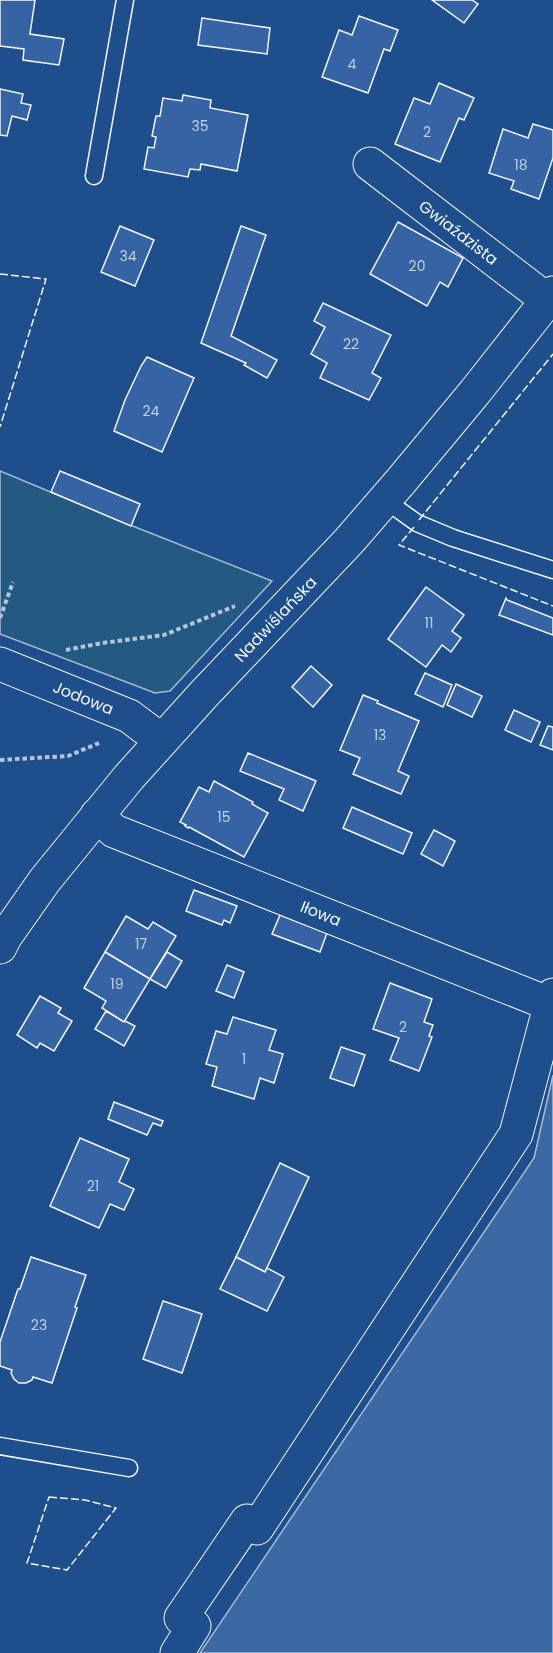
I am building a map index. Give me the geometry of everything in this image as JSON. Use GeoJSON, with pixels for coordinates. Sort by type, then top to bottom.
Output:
{"type":"FeatureCollection","features":[{"type":"Feature","properties":{"kind":"street","name":"Gwiaździsta"},"geometry":{"type":"LineString","coordinates":[[370,164],[550,297]]}},
{"type":"Feature","properties":{"kind":"street","name":"Nadwiślańska"},"geometry":{"type":"LineString","coordinates":[[0,947],[45,880],[97,815],[161,740],[385,500],[550,297]]}},
{"type":"Feature","properties":{"kind":"street","name":"Jodowa"},"geometry":{"type":"LineString","coordinates":[[0,664],[129,716],[161,740]]}},
{"type":"Feature","properties":{"kind":"street","name":"Iłowa"},"geometry":{"type":"LineString","coordinates":[[97,815],[114,831],[551,1000]]}},
{"type":"Feature","properties":{"kind":"street"},"geometry":{"type":"LineString","coordinates":[[177,1653],[195,1626],[181,1618],[247,1521],[257,1528],[516,1134],[551,1000]]}},
{"type":"Feature","properties":{"kind":"lane"},"geometry":{"type":"LineString","coordinates":[[94,176],[125,0]]}},
{"type":"Feature","properties":{"kind":"lane"},"geometry":{"type":"LineString","coordinates":[[385,500],[417,523],[453,538],[553,570]]}},
{"type":"Feature","properties":{"kind":"lane"},"geometry":{"type":"LineString","coordinates":[[0,1446],[129,1468]]}},
{"type":"Feature","properties":{"kind":"path"},"geometry":{"type":"LineString","coordinates":[[0,618],[14,582]]}},
{"type":"Feature","properties":{"kind":"path"},"geometry":{"type":"LineString","coordinates":[[61,651],[164,635],[241,603]]}},
{"type":"Feature","properties":{"kind":"path"},"geometry":{"type":"LineString","coordinates":[[0,760],[68,756],[100,742]]}},
{"type":"Feature","properties":{"kind":"shaded area"},"geometry":{"type":"Polygon","coordinates":[[[0,471],[272,581],[170,691],[155,693],[0,634],[0,471]]]}},
{"type":"Feature","properties":{"kind":"shaded area"},"geometry":{"type":"Polygon","coordinates":[[[553,1075],[553,1653],[200,1653],[534,1158],[553,1075]]]}},
{"type":"Feature","properties":{"kind":"building"},"geometry":{"type":"Polygon","coordinates":[[[0,0],[35,0],[30,34],[64,39],[59,65],[23,60],[24,49],[0,46],[0,0]]]}},
{"type":"Feature","properties":{"kind":"building"},"geometry":{"type":"Polygon","coordinates":[[[432,0],[472,0],[478,4],[464,23],[432,0]]]}},
{"type":"Feature","properties":{"kind":"building"},"geometry":{"type":"Polygon","coordinates":[[[359,16],[398,30],[390,51],[384,49],[368,93],[322,77],[339,30],[352,35],[359,16]]]}},
{"type":"Feature","properties":{"kind":"building"},"geometry":{"type":"Polygon","coordinates":[[[202,18],[270,28],[267,54],[198,45],[202,18]]]}},
{"type":"Feature","properties":{"kind":"building"},"geometry":{"type":"Polygon","coordinates":[[[439,83],[474,98],[464,120],[459,118],[440,162],[395,144],[414,98],[430,104],[439,83]]]}},
{"type":"Feature","properties":{"kind":"building"},"geometry":{"type":"Polygon","coordinates":[[[0,89],[23,94],[21,103],[31,105],[27,120],[12,116],[7,136],[0,135],[0,89]]]}},
{"type":"Feature","properties":{"kind":"building"},"geometry":{"type":"Polygon","coordinates":[[[183,95],[211,100],[210,108],[248,115],[237,171],[201,164],[200,170],[190,169],[188,177],[144,169],[148,147],[154,148],[156,137],[152,136],[156,116],[160,116],[163,98],[182,101],[183,95]]]}},
{"type":"Feature","properties":{"kind":"building"},"geometry":{"type":"Polygon","coordinates":[[[533,124],[553,130],[553,158],[539,199],[511,189],[514,181],[489,173],[503,129],[528,138],[533,124]]]}},
{"type":"Feature","properties":{"kind":"building"},"geometry":{"type":"Polygon","coordinates":[[[398,222],[463,258],[448,287],[440,282],[427,306],[370,274],[398,222]]]}},
{"type":"Feature","properties":{"kind":"building"},"geometry":{"type":"Polygon","coordinates":[[[120,226],[154,240],[135,286],[101,272],[120,226]]]}},
{"type":"Feature","properties":{"kind":"building"},"geometry":{"type":"Polygon","coordinates":[[[241,226],[266,235],[231,336],[277,360],[267,378],[244,365],[246,363],[201,343],[241,226]]]}},
{"type":"Feature","properties":{"kind":"building"},"geometry":{"type":"Polygon","coordinates":[[[323,303],[391,335],[372,373],[381,378],[369,400],[320,378],[327,363],[311,354],[325,327],[314,321],[323,303]]]}},
{"type":"Feature","properties":{"kind":"building"},"geometry":{"type":"Polygon","coordinates":[[[147,357],[194,378],[162,452],[114,431],[125,400],[147,357]]]}},
{"type":"Feature","properties":{"kind":"building"},"geometry":{"type":"Polygon","coordinates":[[[60,471],[140,504],[131,526],[51,492],[60,471]]]}},
{"type":"Feature","properties":{"kind":"building"},"geometry":{"type":"Polygon","coordinates":[[[426,587],[464,615],[452,631],[461,638],[451,652],[442,645],[426,667],[388,639],[426,587]]]}},
{"type":"Feature","properties":{"kind":"building"},"geometry":{"type":"Polygon","coordinates":[[[506,598],[553,618],[553,635],[499,615],[506,598]]]}},
{"type":"Feature","properties":{"kind":"building"},"geometry":{"type":"Polygon","coordinates":[[[311,666],[332,685],[313,707],[292,687],[311,666]]]}},
{"type":"Feature","properties":{"kind":"building"},"geometry":{"type":"Polygon","coordinates":[[[425,673],[452,685],[443,707],[415,694],[425,673]]]}},
{"type":"Feature","properties":{"kind":"building"},"geometry":{"type":"Polygon","coordinates":[[[456,684],[482,696],[472,717],[447,705],[456,684]]]}},
{"type":"Feature","properties":{"kind":"building"},"geometry":{"type":"Polygon","coordinates":[[[363,695],[419,721],[398,771],[409,776],[401,794],[353,774],[360,758],[340,750],[363,695]]]}},
{"type":"Feature","properties":{"kind":"building"},"geometry":{"type":"Polygon","coordinates":[[[514,710],[540,722],[531,742],[505,730],[514,710]]]}},
{"type":"Feature","properties":{"kind":"building"},"geometry":{"type":"Polygon","coordinates":[[[548,726],[553,727],[553,750],[540,745],[548,726]]]}},
{"type":"Feature","properties":{"kind":"building"},"geometry":{"type":"Polygon","coordinates":[[[248,753],[316,781],[303,811],[279,800],[284,789],[240,771],[248,753]]]}},
{"type":"Feature","properties":{"kind":"building"},"geometry":{"type":"Polygon","coordinates":[[[214,781],[253,802],[252,804],[268,813],[244,857],[180,822],[199,787],[209,792],[214,781]]]}},
{"type":"Feature","properties":{"kind":"building"},"geometry":{"type":"Polygon","coordinates":[[[352,807],[412,833],[403,854],[343,828],[352,807]]]}},
{"type":"Feature","properties":{"kind":"building"},"geometry":{"type":"Polygon","coordinates":[[[434,830],[455,841],[443,866],[421,854],[434,830]]]}},
{"type":"Feature","properties":{"kind":"building"},"geometry":{"type":"Polygon","coordinates":[[[194,890],[237,906],[230,923],[224,920],[222,925],[186,911],[194,890]]]}},
{"type":"Feature","properties":{"kind":"building"},"geometry":{"type":"Polygon","coordinates":[[[280,915],[327,933],[320,952],[272,934],[280,915]]]}},
{"type":"Feature","properties":{"kind":"building"},"geometry":{"type":"Polygon","coordinates":[[[126,916],[148,929],[153,922],[176,936],[150,979],[105,952],[126,916]]]}},
{"type":"Feature","properties":{"kind":"building"},"geometry":{"type":"Polygon","coordinates":[[[105,952],[150,979],[124,1022],[102,1008],[106,1001],[84,988],[105,952]]]}},
{"type":"Feature","properties":{"kind":"building"},"geometry":{"type":"Polygon","coordinates":[[[167,952],[182,961],[166,988],[150,979],[167,952]]]}},
{"type":"Feature","properties":{"kind":"building"},"geometry":{"type":"Polygon","coordinates":[[[227,965],[244,972],[234,998],[216,991],[227,965]]]}},
{"type":"Feature","properties":{"kind":"building"},"geometry":{"type":"Polygon","coordinates":[[[390,983],[432,999],[424,1022],[433,1025],[429,1036],[432,1037],[419,1071],[390,1060],[399,1038],[373,1029],[390,983]]]}},
{"type":"Feature","properties":{"kind":"building"},"geometry":{"type":"Polygon","coordinates":[[[40,996],[61,1008],[58,1013],[72,1021],[54,1051],[40,1043],[37,1048],[17,1035],[40,996]]]}},
{"type":"Feature","properties":{"kind":"building"},"geometry":{"type":"Polygon","coordinates":[[[106,1011],[135,1026],[124,1046],[95,1029],[106,1011]]]}},
{"type":"Feature","properties":{"kind":"building"},"geometry":{"type":"Polygon","coordinates":[[[233,1017],[276,1030],[269,1050],[283,1054],[274,1083],[260,1078],[254,1099],[212,1086],[217,1067],[206,1064],[216,1031],[227,1034],[233,1017]]]}},
{"type":"Feature","properties":{"kind":"building"},"geometry":{"type":"Polygon","coordinates":[[[341,1047],[365,1055],[354,1086],[330,1078],[341,1047]]]}},
{"type":"Feature","properties":{"kind":"building"},"geometry":{"type":"Polygon","coordinates":[[[114,1102],[163,1121],[161,1126],[153,1123],[147,1135],[108,1119],[114,1102]]]}},
{"type":"Feature","properties":{"kind":"building"},"geometry":{"type":"Polygon","coordinates":[[[80,1138],[129,1159],[119,1182],[134,1189],[124,1210],[110,1204],[99,1228],[50,1206],[80,1138]]]}},
{"type":"Feature","properties":{"kind":"building"},"geometry":{"type":"Polygon","coordinates":[[[280,1163],[309,1177],[265,1272],[236,1257],[280,1163]]]}},
{"type":"Feature","properties":{"kind":"building"},"geometry":{"type":"Polygon","coordinates":[[[31,1257],[86,1275],[52,1383],[33,1377],[26,1383],[19,1383],[14,1379],[12,1370],[0,1366],[0,1342],[31,1257]]]}},
{"type":"Feature","properties":{"kind":"building"},"geometry":{"type":"Polygon","coordinates":[[[236,1257],[265,1272],[267,1268],[284,1277],[267,1311],[220,1289],[236,1257]]]}},
{"type":"Feature","properties":{"kind":"building"},"geometry":{"type":"Polygon","coordinates":[[[163,1301],[202,1314],[182,1373],[143,1359],[163,1301]]]}},
{"type":"Feature","properties":{"kind":"fence"},"geometry":{"type":"LineString","coordinates":[[0,274],[46,279],[0,427]]}},
{"type":"Feature","properties":{"kind":"fence"},"geometry":{"type":"LineString","coordinates":[[419,520],[553,354]]}},
{"type":"Feature","properties":{"kind":"fence"},"geometry":{"type":"LineString","coordinates":[[414,527],[399,545],[553,606]]}},
{"type":"Feature","properties":{"kind":"fence"},"geometry":{"type":"LineString","coordinates":[[49,1497],[85,1500],[116,1508],[67,1570],[27,1563],[49,1497]]}}]}
